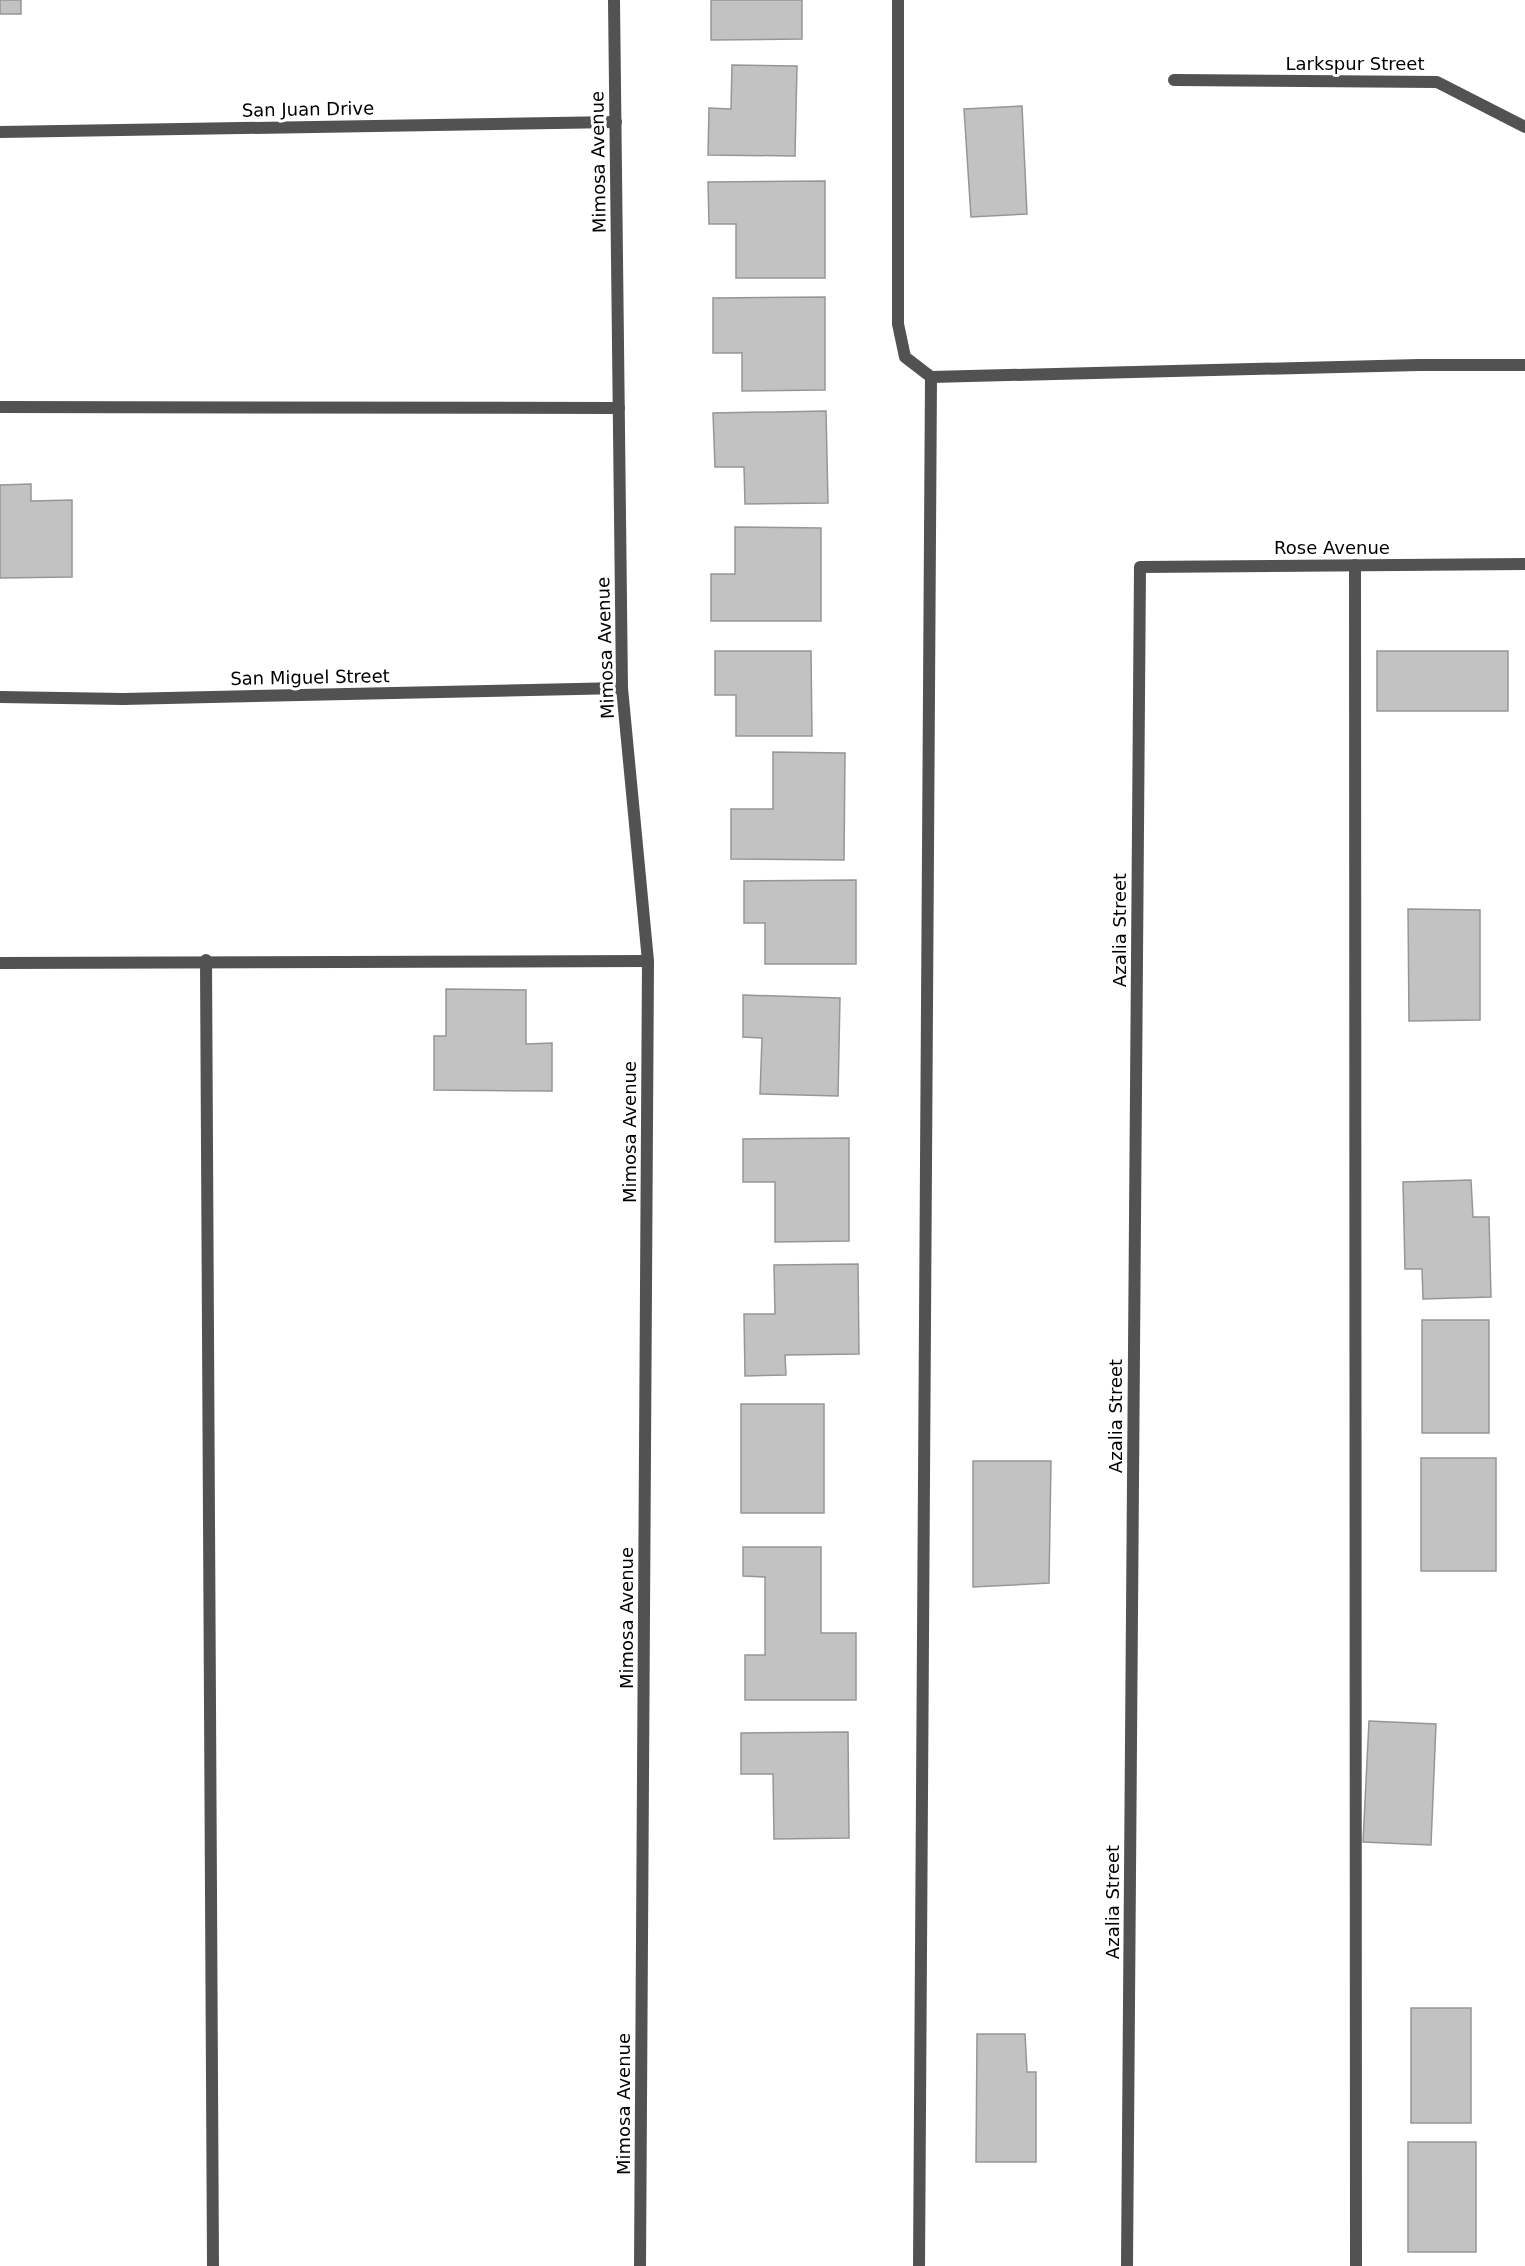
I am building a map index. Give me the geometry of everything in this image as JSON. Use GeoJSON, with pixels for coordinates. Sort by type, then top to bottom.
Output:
{"type":"FeatureCollection","features":[{"type":"Feature","properties":{"kind":"street","name":"Mimosa Avenue"},"geometry":{"type":"LineString","coordinates":[[614,0],[621,688],[648,961],[640,2266]]}},
{"type":"Feature","properties":{"kind":"street"},"geometry":{"type":"LineString","coordinates":[[898,0],[898,324],[905,357],[931,377],[1419,365],[1525,365]]}},
{"type":"Feature","properties":{"kind":"street","name":"Larkspur Street"},"geometry":{"type":"LineString","coordinates":[[1174,80],[1437,82],[1525,127]]}},
{"type":"Feature","properties":{"kind":"street","name":"San Juan Drive"},"geometry":{"type":"LineString","coordinates":[[0,132],[616,122]]}},
{"type":"Feature","properties":{"kind":"street"},"geometry":{"type":"LineString","coordinates":[[919,2266],[931,377]]}},
{"type":"Feature","properties":{"kind":"street"},"geometry":{"type":"LineString","coordinates":[[0,407],[619,408]]}},
{"type":"Feature","properties":{"kind":"street","name":"Rose Avenue"},"geometry":{"type":"LineString","coordinates":[[1140,567],[1525,564]]}},
{"type":"Feature","properties":{"kind":"street"},"geometry":{"type":"LineString","coordinates":[[1355,565],[1356,2266]]}},
{"type":"Feature","properties":{"kind":"street","name":"Azalia Street"},"geometry":{"type":"LineString","coordinates":[[1127,2266],[1140,567]]}},
{"type":"Feature","properties":{"kind":"street","name":"San Miguel Street"},"geometry":{"type":"LineString","coordinates":[[0,697],[135,698],[621,688]]}},
{"type":"Feature","properties":{"kind":"street"},"geometry":{"type":"LineString","coordinates":[[0,963],[206,960],[648,961]]}},
{"type":"Feature","properties":{"kind":"street"},"geometry":{"type":"LineString","coordinates":[[206,960],[213,2266]]}},
{"type":"Feature","properties":{"kind":"building"},"geometry":{"type":"Polygon","coordinates":[[[0,0],[21,0],[21,14],[0,14],[0,0]]]}},
{"type":"Feature","properties":{"kind":"building"},"geometry":{"type":"Polygon","coordinates":[[[711,0],[802,0],[802,39],[711,40],[711,0]]]}},
{"type":"Feature","properties":{"kind":"building"},"geometry":{"type":"Polygon","coordinates":[[[732,65],[797,66],[795,156],[708,155],[709,108],[731,109],[732,65]]]}},
{"type":"Feature","properties":{"kind":"building"},"geometry":{"type":"Polygon","coordinates":[[[1022,106],[1027,214],[971,217],[964,109],[1022,106]]]}},
{"type":"Feature","properties":{"kind":"building"},"geometry":{"type":"Polygon","coordinates":[[[825,181],[825,278],[736,278],[736,224],[709,224],[708,182],[825,181]]]}},
{"type":"Feature","properties":{"kind":"building"},"geometry":{"type":"Polygon","coordinates":[[[825,297],[825,390],[742,391],[742,353],[713,353],[713,298],[825,297]]]}},
{"type":"Feature","properties":{"kind":"building"},"geometry":{"type":"Polygon","coordinates":[[[826,411],[828,503],[745,504],[744,467],[715,467],[713,413],[826,411]]]}},
{"type":"Feature","properties":{"kind":"building"},"geometry":{"type":"Polygon","coordinates":[[[31,484],[31,501],[72,500],[72,577],[0,578],[0,485],[31,484]]]}},
{"type":"Feature","properties":{"kind":"building"},"geometry":{"type":"Polygon","coordinates":[[[735,527],[821,528],[821,621],[711,621],[711,574],[735,574],[735,527]]]}},
{"type":"Feature","properties":{"kind":"building"},"geometry":{"type":"Polygon","coordinates":[[[715,651],[811,651],[812,736],[736,736],[736,695],[715,695],[715,651]]]}},
{"type":"Feature","properties":{"kind":"building"},"geometry":{"type":"Polygon","coordinates":[[[1377,651],[1508,651],[1508,711],[1377,711],[1377,651]]]}},
{"type":"Feature","properties":{"kind":"building"},"geometry":{"type":"Polygon","coordinates":[[[773,752],[845,753],[844,860],[731,859],[731,809],[773,809],[773,752]]]}},
{"type":"Feature","properties":{"kind":"building"},"geometry":{"type":"Polygon","coordinates":[[[856,880],[856,964],[765,964],[765,923],[744,923],[744,881],[856,880]]]}},
{"type":"Feature","properties":{"kind":"building"},"geometry":{"type":"Polygon","coordinates":[[[1408,909],[1480,910],[1480,1020],[1409,1021],[1408,909]]]}},
{"type":"Feature","properties":{"kind":"building"},"geometry":{"type":"Polygon","coordinates":[[[446,989],[526,990],[526,1044],[552,1043],[552,1091],[434,1090],[434,1036],[446,1036],[446,989]]]}},
{"type":"Feature","properties":{"kind":"building"},"geometry":{"type":"Polygon","coordinates":[[[743,995],[840,998],[838,1096],[760,1094],[762,1038],[743,1037],[743,995]]]}},
{"type":"Feature","properties":{"kind":"building"},"geometry":{"type":"Polygon","coordinates":[[[849,1138],[849,1241],[775,1242],[775,1182],[743,1182],[743,1139],[849,1138]]]}},
{"type":"Feature","properties":{"kind":"building"},"geometry":{"type":"Polygon","coordinates":[[[1471,1180],[1473,1217],[1489,1217],[1491,1297],[1423,1299],[1422,1269],[1405,1269],[1403,1182],[1471,1180]]]}},
{"type":"Feature","properties":{"kind":"building"},"geometry":{"type":"Polygon","coordinates":[[[858,1264],[859,1354],[785,1355],[786,1375],[745,1376],[744,1314],[775,1314],[774,1265],[858,1264]]]}},
{"type":"Feature","properties":{"kind":"building"},"geometry":{"type":"Polygon","coordinates":[[[1422,1320],[1489,1320],[1489,1433],[1422,1433],[1422,1320]]]}},
{"type":"Feature","properties":{"kind":"building"},"geometry":{"type":"Polygon","coordinates":[[[741,1404],[824,1404],[824,1513],[741,1513],[741,1404]]]}},
{"type":"Feature","properties":{"kind":"building"},"geometry":{"type":"Polygon","coordinates":[[[1421,1458],[1496,1458],[1496,1571],[1421,1571],[1421,1458]]]}},
{"type":"Feature","properties":{"kind":"building"},"geometry":{"type":"Polygon","coordinates":[[[973,1461],[1051,1461],[1049,1583],[973,1587],[973,1461]]]}},
{"type":"Feature","properties":{"kind":"building"},"geometry":{"type":"Polygon","coordinates":[[[743,1547],[821,1547],[821,1633],[856,1633],[856,1700],[745,1700],[745,1655],[765,1655],[765,1577],[743,1576],[743,1547]]]}},
{"type":"Feature","properties":{"kind":"building"},"geometry":{"type":"Polygon","coordinates":[[[1369,1721],[1436,1724],[1431,1845],[1363,1842],[1369,1721]]]}},
{"type":"Feature","properties":{"kind":"building"},"geometry":{"type":"Polygon","coordinates":[[[848,1732],[849,1838],[774,1839],[773,1774],[741,1774],[741,1733],[848,1732]]]}},
{"type":"Feature","properties":{"kind":"building"},"geometry":{"type":"Polygon","coordinates":[[[1411,2008],[1471,2008],[1471,2123],[1411,2123],[1411,2008]]]}},
{"type":"Feature","properties":{"kind":"building"},"geometry":{"type":"Polygon","coordinates":[[[977,2034],[1025,2034],[1027,2072],[1036,2072],[1036,2162],[976,2162],[977,2034]]]}},
{"type":"Feature","properties":{"kind":"building"},"geometry":{"type":"Polygon","coordinates":[[[1408,2142],[1476,2142],[1476,2252],[1408,2252],[1408,2142]]]}}]}
